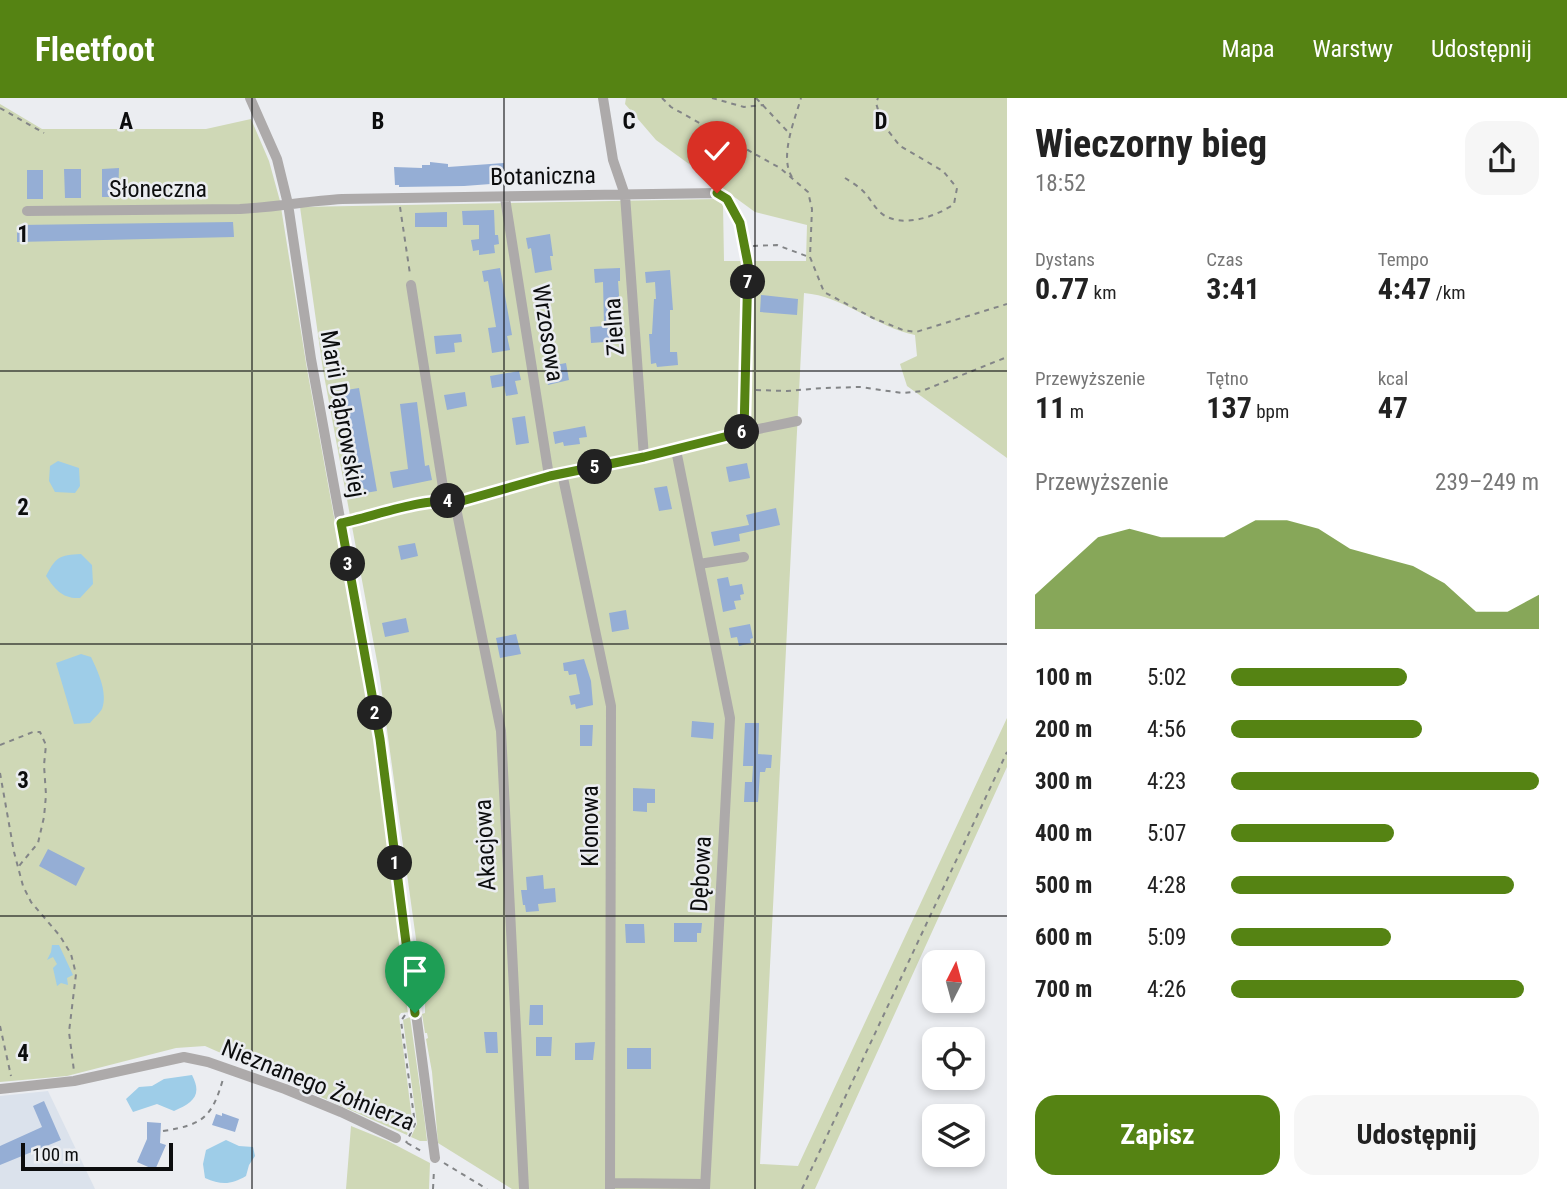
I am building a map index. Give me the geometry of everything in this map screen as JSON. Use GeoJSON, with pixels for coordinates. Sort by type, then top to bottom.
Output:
{"type":"FeatureCollection","features":[{"type":"Feature","properties":{"kind":"street","name":"Marii Dąbrowskiej"},"geometry":{"type":"LineString","coordinates":[[250,98],[276,159],[288,204],[311,359],[380,739],[435,1158]]}},
{"type":"Feature","properties":{"kind":"street","name":"Zielna"},"geometry":{"type":"LineString","coordinates":[[603,98],[613,160],[625,195],[644,457]]}},
{"type":"Feature","properties":{"kind":"street","name":"Botaniczna"},"geometry":{"type":"LineString","coordinates":[[288,204],[315,201],[696,192],[722,195],[740,223],[748,264],[744,432]]}},
{"type":"Feature","properties":{"kind":"street","name":"Wrzosowa"},"geometry":{"type":"LineString","coordinates":[[505,198],[550,476]]}},
{"type":"Feature","properties":{"kind":"street","name":"Słoneczna"},"geometry":{"type":"LineString","coordinates":[[27,211],[240,209],[288,204]]}},
{"type":"Feature","properties":{"kind":"street","name":"Akacjowa"},"geometry":{"type":"LineString","coordinates":[[411,285],[450,501],[501,731],[524,1189]]}},
{"type":"Feature","properties":{"kind":"street"},"geometry":{"type":"LineString","coordinates":[[341,523],[427,502],[450,501],[562,473],[676,450],[797,421]]}},
{"type":"Feature","properties":{"kind":"street","name":"Dębowa"},"geometry":{"type":"LineString","coordinates":[[676,450],[730,718],[705,1187]]}},
{"type":"Feature","properties":{"kind":"street","name":"Klonowa"},"geometry":{"type":"LineString","coordinates":[[562,473],[611,706],[610,1186],[705,1187]]}},
{"type":"Feature","properties":{"kind":"street"},"geometry":{"type":"LineString","coordinates":[[699,565],[744,557]]}},
{"type":"Feature","properties":{"kind":"street","name":"Nieznanego Żołnierza"},"geometry":{"type":"LineString","coordinates":[[0,1088],[74,1081],[177,1058],[197,1060],[226,1068],[341,1112],[401,1141]]}},
{"type":"Feature","properties":{"kind":"path"},"geometry":{"type":"LineString","coordinates":[[662,98],[671,107],[780,168],[808,192],[812,209],[810,257],[824,292],[873,318],[903,330],[916,332],[1007,304]]}},
{"type":"Feature","properties":{"kind":"path"},"geometry":{"type":"LineString","coordinates":[[712,98],[744,107],[764,105]]}},
{"type":"Feature","properties":{"kind":"path"},"geometry":{"type":"LineString","coordinates":[[756,98],[790,134]]}},
{"type":"Feature","properties":{"kind":"path"},"geometry":{"type":"LineString","coordinates":[[794,180],[787,170],[790,134],[802,98]]}},
{"type":"Feature","properties":{"kind":"path"},"geometry":{"type":"LineString","coordinates":[[845,178],[863,190],[880,212],[891,219],[914,220],[944,211],[954,204],[957,188],[943,171],[900,146],[882,123],[876,103],[878,98]]}},
{"type":"Feature","properties":{"kind":"path"},"geometry":{"type":"LineString","coordinates":[[0,108],[44,133]]}},
{"type":"Feature","properties":{"kind":"path"},"geometry":{"type":"LineString","coordinates":[[399,199],[411,285]]}},
{"type":"Feature","properties":{"kind":"path"},"geometry":{"type":"LineString","coordinates":[[746,246],[777,245],[810,257]]}},
{"type":"Feature","properties":{"kind":"path"},"geometry":{"type":"LineString","coordinates":[[746,389],[787,391],[860,387],[902,393],[922,391],[1007,357]]}},
{"type":"Feature","properties":{"kind":"path"},"geometry":{"type":"LineString","coordinates":[[0,746],[33,732],[40,732],[46,745],[46,795],[41,832],[38,843],[19,867]]}},
{"type":"Feature","properties":{"kind":"path"},"geometry":{"type":"LineString","coordinates":[[802,1189],[1007,752]]}},
{"type":"Feature","properties":{"kind":"path"},"geometry":{"type":"LineString","coordinates":[[0,773],[23,886],[31,902],[60,936],[71,954],[76,974],[69,1032],[74,1081]]}},
{"type":"Feature","properties":{"kind":"path"},"geometry":{"type":"LineString","coordinates":[[401,1141],[415,1124],[401,1019],[402,1016],[410,1014]]}},
{"type":"Feature","properties":{"kind":"path"},"geometry":{"type":"LineString","coordinates":[[0,1026],[13,1087]]}},
{"type":"Feature","properties":{"kind":"path"},"geometry":{"type":"LineString","coordinates":[[163,1131],[193,1125],[209,1115],[217,1101],[226,1068]]}},
{"type":"Feature","properties":{"kind":"path","name":"Nieznanego Żołnierza"},"geometry":{"type":"LineString","coordinates":[[401,1141],[486,1189]]}},
{"type":"Feature","properties":{"kind":"path"},"geometry":{"type":"LineString","coordinates":[[433,1189],[435,1158]]}},
{"type":"Feature","properties":{"kind":"shaded area"},"geometry":{"type":"Polygon","coordinates":[[[48,1091],[95,1189],[0,1189],[0,1096],[48,1091]]]}},
{"type":"Feature","properties":{"kind":"green space"},"geometry":{"type":"Polygon","coordinates":[[[626,98],[1007,98],[1007,458],[907,386],[900,364],[917,356],[915,335],[846,305],[804,293],[760,1164],[798,1166],[1007,718],[1007,767],[815,1189],[512,1189],[438,1143],[428,1038],[422,1014],[425,1013],[425,1004],[379,672],[323,370],[300,207],[717,199],[723,204],[724,261],[806,261],[807,225],[755,212],[656,140],[625,104],[626,98]]]}},
{"type":"Feature","properties":{"kind":"green space"},"geometry":{"type":"Polygon","coordinates":[[[0,104],[42,129],[206,129],[251,119],[269,161],[280,201],[307,369],[371,719],[410,1012],[401,1013],[399,1016],[412,1119],[407,1135],[205,1046],[176,1048],[67,1076],[0,1082],[0,104]]]}},
{"type":"Feature","properties":{"kind":"green space"},"geometry":{"type":"Polygon","coordinates":[[[410,1017],[427,1141],[411,1137],[417,1124],[403,1020],[410,1017]]]}},
{"type":"Feature","properties":{"kind":"green space"},"geometry":{"type":"Polygon","coordinates":[[[351,1126],[388,1141],[430,1163],[429,1189],[346,1189],[351,1126]]]}},
{"type":"Feature","properties":{"kind":"water"},"geometry":{"type":"Polygon","coordinates":[[[58,461],[79,468],[80,486],[75,493],[55,492],[49,481],[50,466],[58,461]]]}},
{"type":"Feature","properties":{"kind":"water"},"geometry":{"type":"Polygon","coordinates":[[[81,554],[92,565],[93,584],[80,598],[68,597],[56,589],[46,576],[59,558],[81,554]]]}},
{"type":"Feature","properties":{"kind":"water"},"geometry":{"type":"Polygon","coordinates":[[[81,654],[91,657],[94,663],[104,702],[101,711],[90,723],[74,724],[56,663],[81,654]]]}},
{"type":"Feature","properties":{"kind":"water"},"geometry":{"type":"Polygon","coordinates":[[[52,945],[59,945],[73,975],[67,978],[68,985],[61,983],[57,986],[53,968],[57,964],[53,957],[47,960],[52,945]]]}},
{"type":"Feature","properties":{"kind":"water"},"geometry":{"type":"Polygon","coordinates":[[[192,1075],[196,1088],[194,1098],[174,1111],[157,1104],[133,1112],[126,1099],[139,1087],[152,1086],[164,1079],[192,1075]]]}},
{"type":"Feature","properties":{"kind":"water"},"geometry":{"type":"Polygon","coordinates":[[[226,1140],[239,1146],[253,1147],[255,1156],[246,1176],[226,1183],[205,1178],[203,1164],[206,1150],[226,1140]]]}},
{"type":"Feature","properties":{"kind":"building"},"geometry":{"type":"Polygon","coordinates":[[[430,162],[448,164],[448,167],[504,163],[504,183],[464,186],[395,185],[394,167],[422,168],[422,165],[430,165],[430,162]]]}},
{"type":"Feature","properties":{"kind":"building"},"geometry":{"type":"Polygon","coordinates":[[[119,168],[118,197],[102,197],[102,169],[119,168]]]}},
{"type":"Feature","properties":{"kind":"building"},"geometry":{"type":"Polygon","coordinates":[[[64,169],[81,169],[81,198],[65,198],[64,169]]]}},
{"type":"Feature","properties":{"kind":"building"},"geometry":{"type":"Polygon","coordinates":[[[27,170],[43,170],[43,199],[27,199],[27,170]]]}},
{"type":"Feature","properties":{"kind":"building"},"geometry":{"type":"Polygon","coordinates":[[[494,210],[495,235],[498,235],[499,244],[494,245],[495,253],[479,255],[479,250],[473,251],[471,240],[479,239],[479,225],[463,225],[462,211],[494,210]]]}},
{"type":"Feature","properties":{"kind":"building"},"geometry":{"type":"Polygon","coordinates":[[[447,212],[447,227],[415,227],[415,213],[447,212]]]}},
{"type":"Feature","properties":{"kind":"building"},"geometry":{"type":"Polygon","coordinates":[[[233,222],[234,237],[17,242],[19,225],[233,222]]]}},
{"type":"Feature","properties":{"kind":"building"},"geometry":{"type":"Polygon","coordinates":[[[550,234],[552,270],[535,273],[531,248],[528,249],[526,238],[550,234]]]}},
{"type":"Feature","properties":{"kind":"building"},"geometry":{"type":"Polygon","coordinates":[[[500,268],[512,335],[507,336],[510,350],[492,353],[488,328],[496,327],[488,281],[484,282],[482,271],[500,268]]]}},
{"type":"Feature","properties":{"kind":"building"},"geometry":{"type":"Polygon","coordinates":[[[620,268],[618,281],[622,336],[618,337],[618,341],[591,343],[590,327],[604,326],[603,282],[595,283],[594,269],[620,268]]]}},
{"type":"Feature","properties":{"kind":"building"},"geometry":{"type":"Polygon","coordinates":[[[670,270],[673,310],[670,310],[670,352],[677,352],[678,365],[657,367],[656,363],[651,364],[649,334],[652,334],[655,282],[646,283],[645,272],[670,270]]]}},
{"type":"Feature","properties":{"kind":"building"},"geometry":{"type":"Polygon","coordinates":[[[761,295],[798,299],[797,315],[760,312],[761,295]]]}},
{"type":"Feature","properties":{"kind":"building"},"geometry":{"type":"Polygon","coordinates":[[[461,334],[462,342],[454,343],[455,352],[436,354],[434,336],[461,334]]]}},
{"type":"Feature","properties":{"kind":"building"},"geometry":{"type":"Polygon","coordinates":[[[566,363],[569,380],[548,385],[545,367],[566,363]]]}},
{"type":"Feature","properties":{"kind":"building"},"geometry":{"type":"Polygon","coordinates":[[[519,371],[521,380],[515,381],[518,394],[506,396],[504,386],[492,388],[490,376],[519,371]]]}},
{"type":"Feature","properties":{"kind":"building"},"geometry":{"type":"Polygon","coordinates":[[[359,388],[377,491],[365,493],[364,488],[357,489],[340,391],[359,388]]]}},
{"type":"Feature","properties":{"kind":"building"},"geometry":{"type":"Polygon","coordinates":[[[465,392],[467,406],[447,410],[444,395],[465,392]]]}},
{"type":"Feature","properties":{"kind":"building"},"geometry":{"type":"Polygon","coordinates":[[[417,402],[425,466],[429,465],[432,480],[393,488],[390,472],[408,469],[400,404],[417,402]]]}},
{"type":"Feature","properties":{"kind":"building"},"geometry":{"type":"Polygon","coordinates":[[[525,416],[529,443],[516,445],[512,418],[525,416]]]}},
{"type":"Feature","properties":{"kind":"building"},"geometry":{"type":"Polygon","coordinates":[[[585,426],[587,437],[579,438],[580,444],[555,444],[553,432],[585,426]]]}},
{"type":"Feature","properties":{"kind":"building"},"geometry":{"type":"Polygon","coordinates":[[[747,463],[750,478],[729,482],[726,467],[747,463]]]}},
{"type":"Feature","properties":{"kind":"building"},"geometry":{"type":"Polygon","coordinates":[[[667,486],[672,509],[659,511],[654,488],[667,486]]]}},
{"type":"Feature","properties":{"kind":"building"},"geometry":{"type":"Polygon","coordinates":[[[776,508],[780,525],[739,534],[740,541],[714,546],[711,532],[749,525],[746,515],[776,508]]]}},
{"type":"Feature","properties":{"kind":"building"},"geometry":{"type":"Polygon","coordinates":[[[415,543],[418,556],[401,560],[398,546],[415,543]]]}},
{"type":"Feature","properties":{"kind":"building"},"geometry":{"type":"Polygon","coordinates":[[[728,577],[730,586],[742,584],[744,594],[740,595],[741,600],[734,601],[736,609],[723,612],[717,579],[728,577]]]}},
{"type":"Feature","properties":{"kind":"building"},"geometry":{"type":"Polygon","coordinates":[[[626,610],[629,629],[612,632],[609,613],[626,610]]]}},
{"type":"Feature","properties":{"kind":"building"},"geometry":{"type":"Polygon","coordinates":[[[406,618],[409,632],[385,637],[382,623],[406,618]]]}},
{"type":"Feature","properties":{"kind":"building"},"geometry":{"type":"Polygon","coordinates":[[[750,624],[753,638],[750,639],[751,643],[739,646],[737,637],[731,638],[729,628],[750,624]]]}},
{"type":"Feature","properties":{"kind":"building"},"geometry":{"type":"Polygon","coordinates":[[[516,634],[521,654],[500,658],[496,638],[516,634]]]}},
{"type":"Feature","properties":{"kind":"building"},"geometry":{"type":"Polygon","coordinates":[[[584,659],[591,681],[593,705],[576,709],[575,704],[571,705],[569,696],[580,694],[576,674],[569,675],[568,671],[564,671],[563,663],[584,659]]]}},
{"type":"Feature","properties":{"kind":"building"},"geometry":{"type":"Polygon","coordinates":[[[692,721],[714,723],[713,739],[691,737],[692,721]]]}},
{"type":"Feature","properties":{"kind":"building"},"geometry":{"type":"Polygon","coordinates":[[[745,723],[759,723],[758,754],[772,755],[771,768],[760,772],[758,802],[744,802],[745,782],[752,782],[753,766],[743,766],[745,723]]]}},
{"type":"Feature","properties":{"kind":"building"},"geometry":{"type":"Polygon","coordinates":[[[580,725],[593,725],[592,746],[580,746],[580,725]]]}},
{"type":"Feature","properties":{"kind":"building"},"geometry":{"type":"Polygon","coordinates":[[[633,788],[655,789],[655,803],[647,803],[647,812],[633,811],[633,788]]]}},
{"type":"Feature","properties":{"kind":"building"},"geometry":{"type":"Polygon","coordinates":[[[48,849],[85,868],[76,886],[39,866],[48,849]]]}},
{"type":"Feature","properties":{"kind":"building"},"geometry":{"type":"Polygon","coordinates":[[[543,875],[544,889],[555,888],[556,902],[538,904],[539,911],[526,912],[521,890],[527,890],[526,877],[543,875]]]}},
{"type":"Feature","properties":{"kind":"building"},"geometry":{"type":"Polygon","coordinates":[[[674,923],[702,923],[701,933],[697,933],[697,942],[674,942],[674,923]]]}},
{"type":"Feature","properties":{"kind":"building"},"geometry":{"type":"Polygon","coordinates":[[[625,924],[644,924],[645,943],[626,943],[625,924]]]}},
{"type":"Feature","properties":{"kind":"building"},"geometry":{"type":"Polygon","coordinates":[[[530,1005],[543,1005],[543,1025],[529,1025],[530,1005]]]}},
{"type":"Feature","properties":{"kind":"building"},"geometry":{"type":"Polygon","coordinates":[[[484,1032],[497,1032],[498,1053],[486,1053],[484,1032]]]}},
{"type":"Feature","properties":{"kind":"building"},"geometry":{"type":"Polygon","coordinates":[[[536,1037],[552,1037],[551,1056],[536,1056],[536,1037]]]}},
{"type":"Feature","properties":{"kind":"building"},"geometry":{"type":"Polygon","coordinates":[[[595,1042],[593,1060],[575,1060],[575,1043],[595,1042]]]}},
{"type":"Feature","properties":{"kind":"building"},"geometry":{"type":"Polygon","coordinates":[[[627,1048],[651,1048],[651,1069],[627,1069],[627,1048]]]}},
{"type":"Feature","properties":{"kind":"building"},"geometry":{"type":"Polygon","coordinates":[[[44,1101],[61,1140],[0,1165],[0,1146],[42,1127],[33,1106],[44,1101]]]}},
{"type":"Feature","properties":{"kind":"building"},"geometry":{"type":"Polygon","coordinates":[[[222,1113],[239,1119],[235,1132],[212,1125],[216,1114],[222,1116],[222,1113]]]}},
{"type":"Feature","properties":{"kind":"building"},"geometry":{"type":"Polygon","coordinates":[[[147,1122],[161,1123],[160,1143],[166,1145],[155,1170],[137,1162],[147,1139],[147,1122]]]}},
{"type":"Feature","properties":{"kind":"route"},"geometry":{"type":"LineString","coordinates":[[415,1013],[380,739],[341,523],[427,502],[445,500],[455,503],[550,476],[676,450],[744,432],[748,264],[746,246],[740,223],[727,199],[717,193]]}}]}
